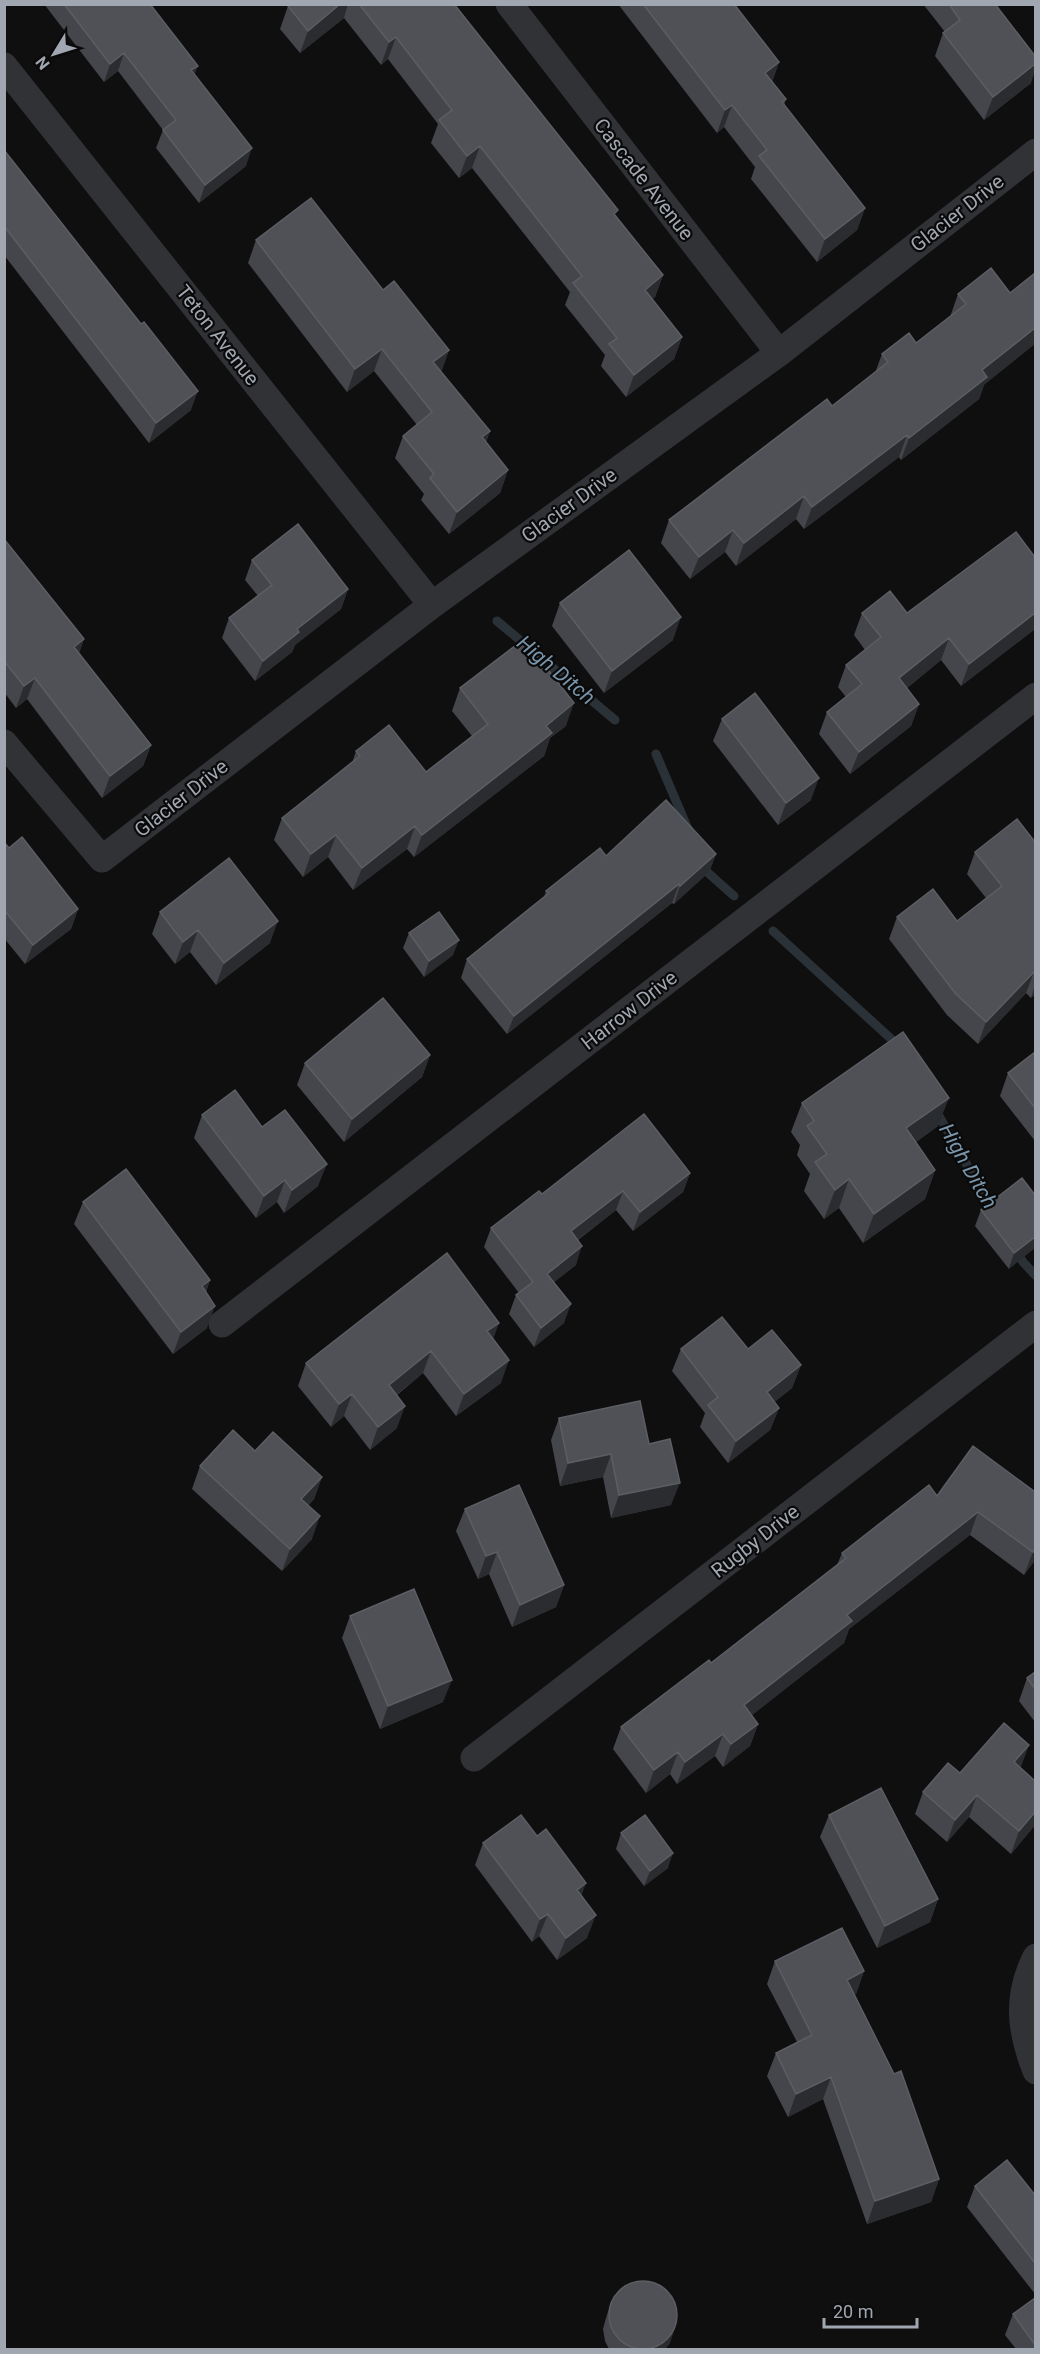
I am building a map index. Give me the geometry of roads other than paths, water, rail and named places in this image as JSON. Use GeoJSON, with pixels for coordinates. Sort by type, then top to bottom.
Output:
{"type":"FeatureCollection","features":[{"type":"Feature","properties":{"kind":"street","name":"Cascade Avenue"},"geometry":{"type":"LineString","coordinates":[[509,4],[779,353]]}},
{"type":"Feature","properties":{"kind":"street","name":"Teton Avenue"},"geometry":{"type":"LineString","coordinates":[[4,66],[432,605]]}},
{"type":"Feature","properties":{"kind":"street","name":"Glacier Drive"},"geometry":{"type":"LineString","coordinates":[[4,743],[102,858],[432,605],[779,353],[1035,152]]}},
{"type":"Feature","properties":{"kind":"street","name":"Harrow Drive"},"geometry":{"type":"LineString","coordinates":[[222,1324],[1035,696]]}},
{"type":"Feature","properties":{"kind":"street","name":"Rugby Drive"},"geometry":{"type":"LineString","coordinates":[[474,1758],[1035,1324]]}},
{"type":"Feature","properties":{"kind":"street"},"geometry":{"type":"LineString","coordinates":[[1035,1957],[1023,1991],[1022,2015],[1025,2043],[1035,2071]]}},
{"type":"Feature","properties":{"kind":"waterway","name":"High Ditch"},"geometry":{"type":"LineString","coordinates":[[497,621],[615,720]]}},
{"type":"Feature","properties":{"kind":"waterway","name":"High Ditch"},"geometry":{"type":"LineString","coordinates":[[656,754],[688,829]]}},
{"type":"Feature","properties":{"kind":"waterway","name":"High Ditch"},"geometry":{"type":"LineString","coordinates":[[703,864],[706,871],[734,896]]}},
{"type":"Feature","properties":{"kind":"waterway","name":"High Ditch"},"geometry":{"type":"LineString","coordinates":[[773,931],[900,1047]]}},
{"type":"Feature","properties":{"kind":"waterway","name":"High Ditch"},"geometry":{"type":"LineString","coordinates":[[935,1109],[995,1214]]}},
{"type":"Feature","properties":{"kind":"waterway","name":"High Ditch"},"geometry":{"type":"LineString","coordinates":[[1015,1249],[1036,1276]]}}]}
